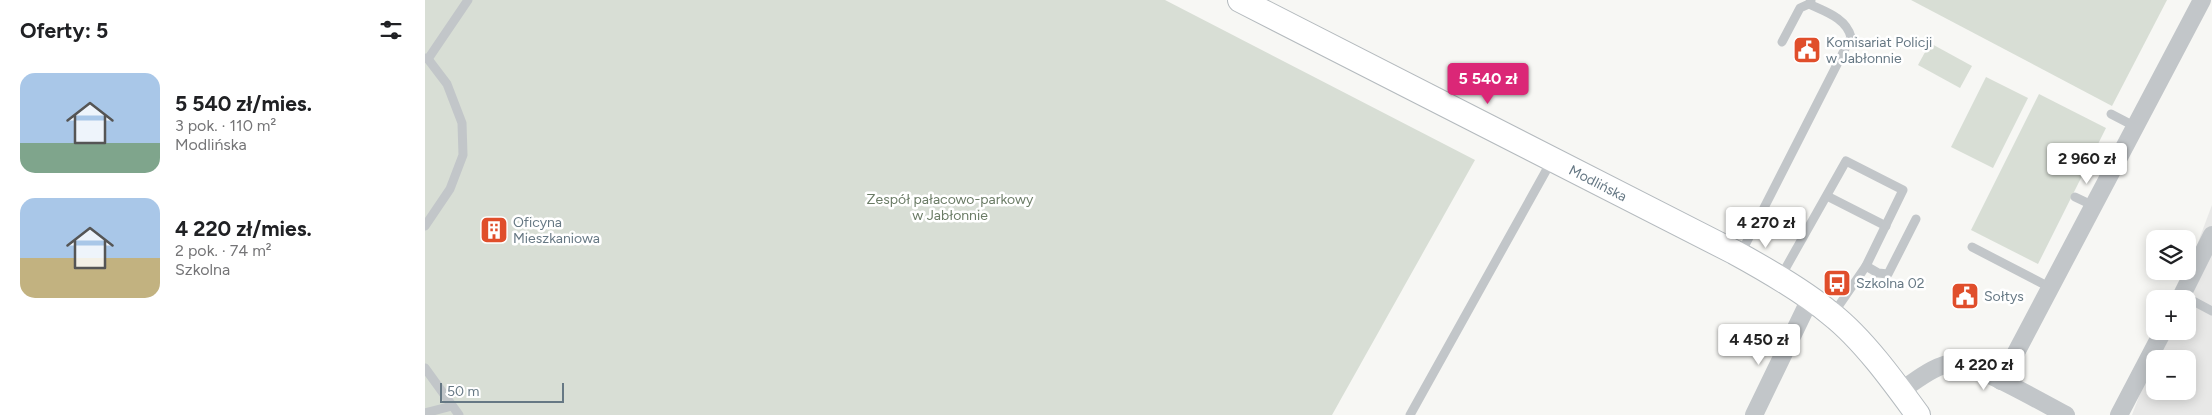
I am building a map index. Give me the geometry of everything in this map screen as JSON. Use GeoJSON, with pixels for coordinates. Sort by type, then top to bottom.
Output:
{"type":"FeatureCollection","features":[{"type":"Feature","properties":{"kind":"main road","name":"Modlińska"},"geometry":{"type":"LineString","coordinates":[[1246,1],[1739,255],[1779,279],[1833,314],[1867,350],[1918,415]]}},
{"type":"Feature","properties":{"kind":"street"},"geometry":{"type":"LineString","coordinates":[[2001,381],[2202,0]]}},
{"type":"Feature","properties":{"kind":"street"},"geometry":{"type":"LineString","coordinates":[[2184,290],[2212,235]]}},
{"type":"Feature","properties":{"kind":"street"},"geometry":{"type":"LineString","coordinates":[[1754,415],[1810,299]]}},
{"type":"Feature","properties":{"kind":"street"},"geometry":{"type":"LineString","coordinates":[[2119,415],[2158,340]]}},
{"type":"Feature","properties":{"kind":"street"},"geometry":{"type":"LineString","coordinates":[[1900,391],[1943,365],[1956,362],[2001,381],[2066,415]]}},
{"type":"Feature","properties":{"kind":"lane"},"geometry":{"type":"LineString","coordinates":[[425,237],[427,223],[450,189],[463,155],[462,123],[447,84],[426,58],[468,0]]}},
{"type":"Feature","properties":{"kind":"lane"},"geometry":{"type":"LineString","coordinates":[[1739,255],[1851,37],[1848,27],[1841,20],[1810,2],[1800,8],[1782,42]]}},
{"type":"Feature","properties":{"kind":"lane"},"geometry":{"type":"LineString","coordinates":[[2111,114],[2136,127]]}},
{"type":"Feature","properties":{"kind":"lane"},"geometry":{"type":"LineString","coordinates":[[1410,415],[1552,160]]}},
{"type":"Feature","properties":{"kind":"lane"},"geometry":{"type":"LineString","coordinates":[[1779,279],[1846,161],[1903,190],[1866,266],[1833,314]]}},
{"type":"Feature","properties":{"kind":"lane"},"geometry":{"type":"LineString","coordinates":[[1827,196],[1886,226]]}},
{"type":"Feature","properties":{"kind":"lane"},"geometry":{"type":"LineString","coordinates":[[2075,197],[2094,206]]}},
{"type":"Feature","properties":{"kind":"lane"},"geometry":{"type":"LineString","coordinates":[[1866,266],[1879,273],[1887,274],[1915,219]]}},
{"type":"Feature","properties":{"kind":"lane"},"geometry":{"type":"LineString","coordinates":[[1972,247],[2051,288]]}},
{"type":"Feature","properties":{"kind":"lane"},"geometry":{"type":"LineString","coordinates":[[2196,304],[2212,311]]}},
{"type":"Feature","properties":{"kind":"lane"},"geometry":{"type":"LineString","coordinates":[[425,368],[459,415]]}},
{"type":"Feature","properties":{"kind":"lane"},"geometry":{"type":"LineString","coordinates":[[425,413],[452,406]]}},
{"type":"Feature","properties":{"kind":"shaded area"},"geometry":{"type":"Polygon","coordinates":[[[2212,205],[2212,415],[2132,415],[2146,378],[2146,400],[2196,400],[2196,350],[2157,350],[2161,340],[2196,340],[2196,290],[2188,290],[2188,280],[2196,280],[2196,248],[2212,205]]]}},
{"type":"Feature","properties":{"kind":"green space","name":"Zespół pałacowo-parkowy w Jabłonnie"},"geometry":{"type":"Polygon","coordinates":[[[425,0],[1165,0],[1475,160],[1332,415],[425,415],[425,0]]]}},
{"type":"Feature","properties":{"kind":"green space"},"geometry":{"type":"Polygon","coordinates":[[[1911,0],[2167,0],[2112,106],[1911,0]]]}},
{"type":"Feature","properties":{"kind":"green space"},"geometry":{"type":"Polygon","coordinates":[[[1930,43],[1972,66],[1960,88],[1918,65],[1930,43]]]}},
{"type":"Feature","properties":{"kind":"green space"},"geometry":{"type":"Polygon","coordinates":[[[1986,77],[2028,98],[1993,168],[1951,147],[1986,77]]]}},
{"type":"Feature","properties":{"kind":"green space"},"geometry":{"type":"Polygon","coordinates":[[[2039,94],[2106,128],[2038,264],[1971,230],[2039,94]]]}},
{"type":"Feature","properties":{"kind":"place","name":"Komisariat Policji w Jabłonnie"},"geometry":{"type":"Point","coordinates":[1807,50]}},
{"type":"Feature","properties":{"kind":"place","name":"Oficyna Mieszkaniowa"},"geometry":{"type":"Point","coordinates":[494,230]}},
{"type":"Feature","properties":{"kind":"place","name":"Szkolna 02"},"geometry":{"type":"Point","coordinates":[1837,283]}},
{"type":"Feature","properties":{"kind":"place","name":"Sołtys"},"geometry":{"type":"Point","coordinates":[1965,296]}}]}
